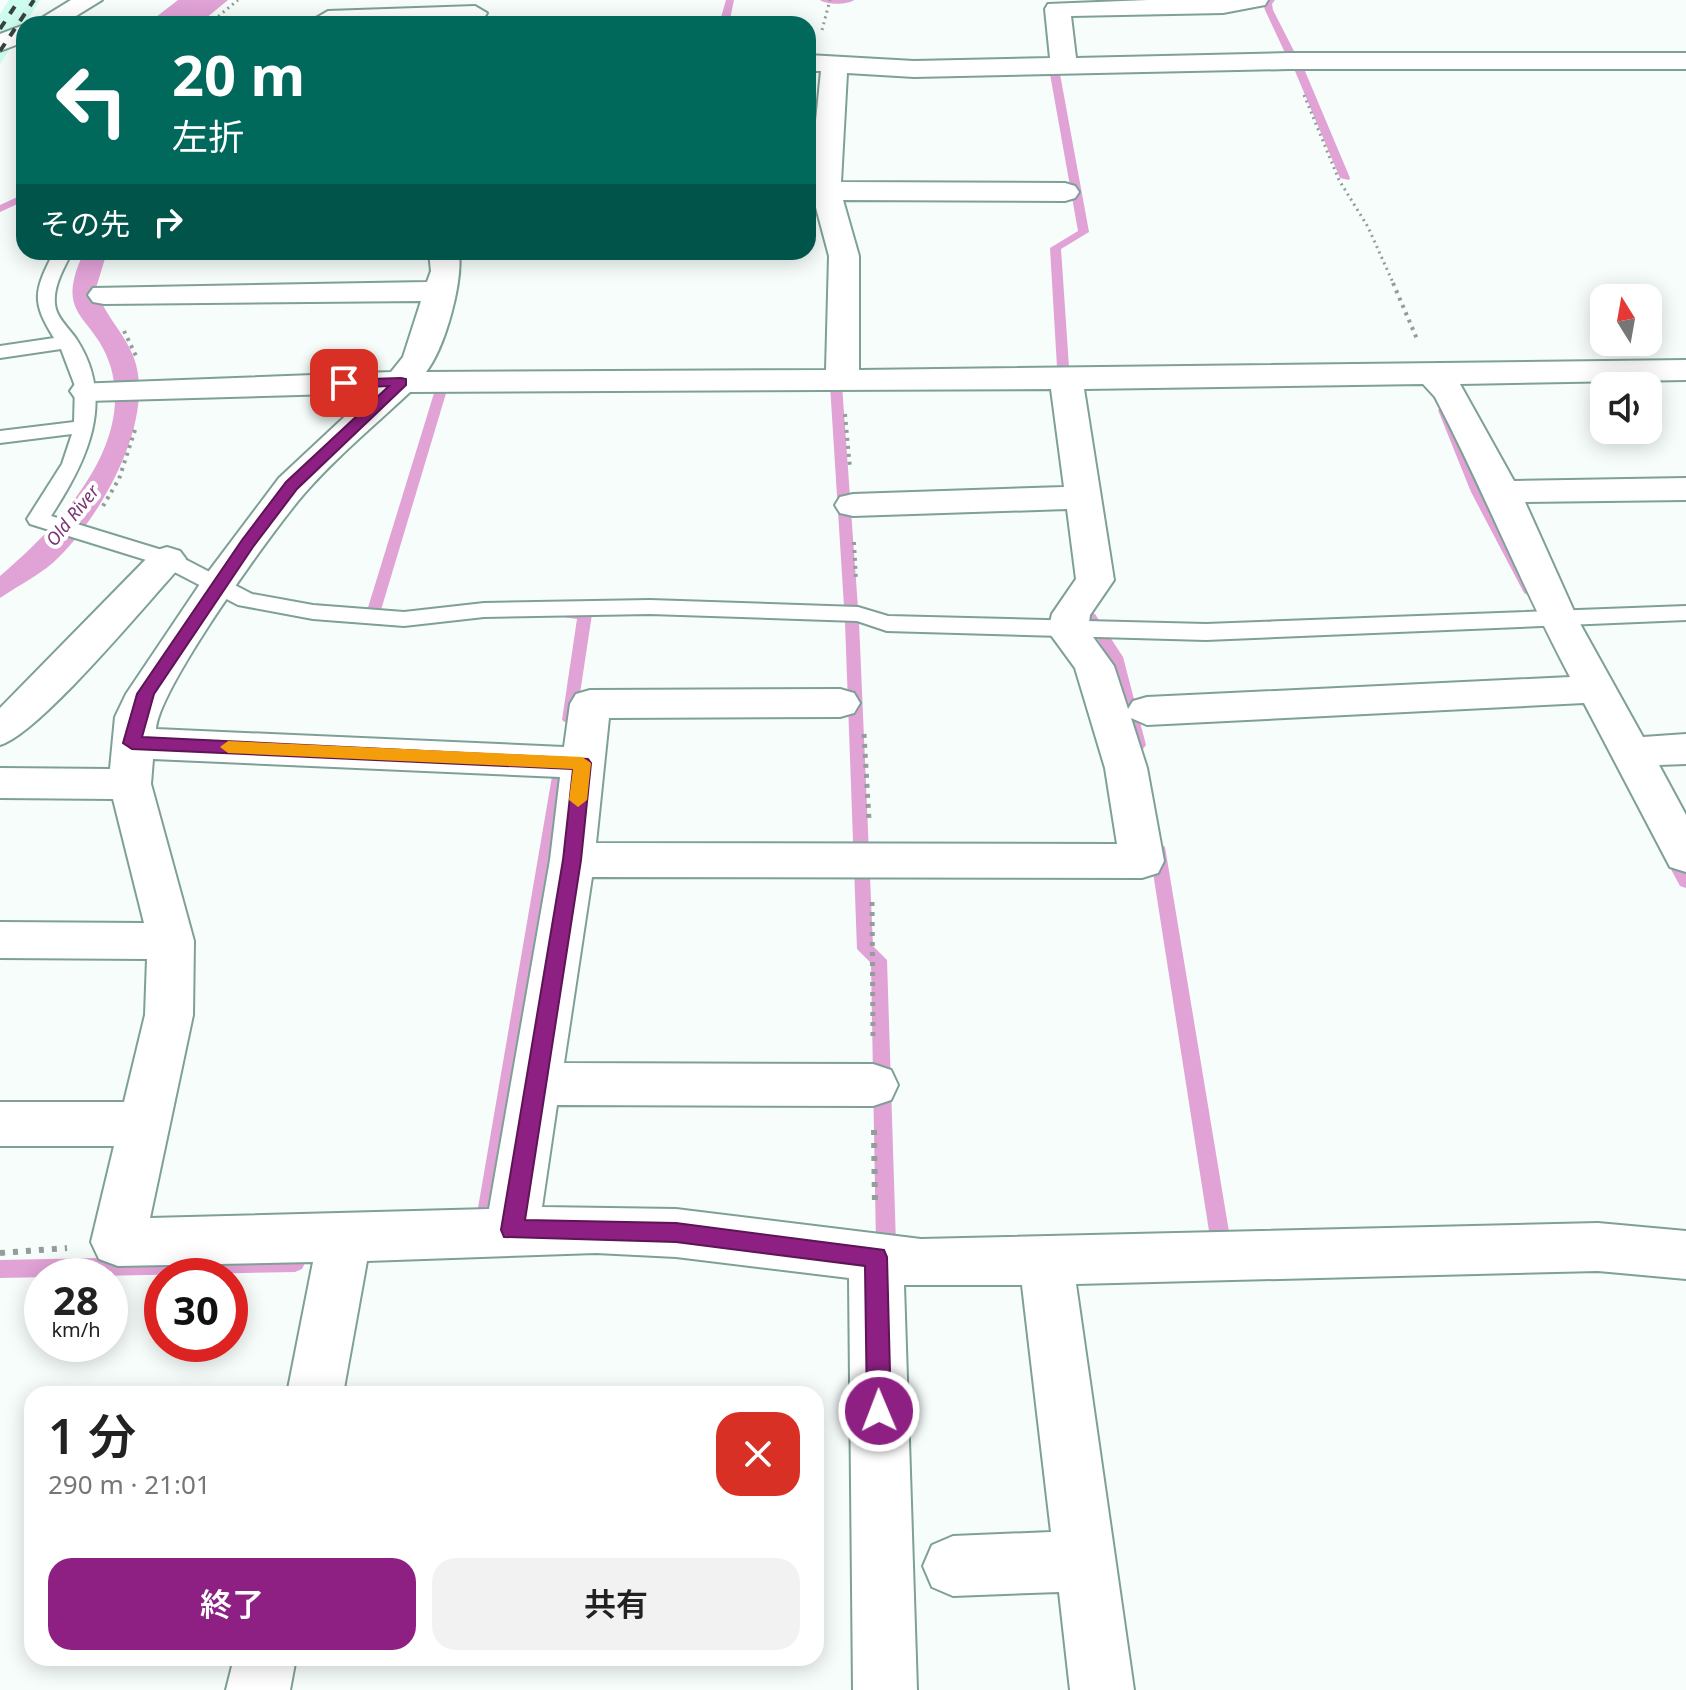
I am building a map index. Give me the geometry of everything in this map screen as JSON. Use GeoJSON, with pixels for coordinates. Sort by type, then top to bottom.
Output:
{"type":"FeatureCollection","features":[{"type":"Feature","properties":{"kind":"street"},"geometry":{"type":"LineString","coordinates":[[59,16],[90,0]]}},
{"type":"Feature","properties":{"kind":"street"},"geometry":{"type":"LineString","coordinates":[[1061,68],[1064,52],[1057,9],[1223,6],[1256,0]]}},
{"type":"Feature","properties":{"kind":"street"},"geometry":{"type":"LineString","coordinates":[[1265,0],[1263,7],[1280,41]]}},
{"type":"Feature","properties":{"kind":"street"},"geometry":{"type":"LineString","coordinates":[[329,14],[475,13]]}},
{"type":"Feature","properties":{"kind":"street"},"geometry":{"type":"LineString","coordinates":[[842,379],[844,256],[817,191],[821,64],[1061,68],[1280,41],[1686,61]]}},
{"type":"Feature","properties":{"kind":"street"},"geometry":{"type":"LineString","coordinates":[[817,191],[1065,192]]}},
{"type":"Feature","properties":{"kind":"street"},"geometry":{"type":"LineString","coordinates":[[104,295],[442,272],[419,359],[401,382],[292,486],[219,584],[146,694],[131,764],[171,941],[169,1015],[147,1124],[118,1242],[344,1238],[512,1230],[676,1233],[921,1263],[1598,1247],[1686,1255]]}},
{"type":"Feature","properties":{"kind":"street"},"geometry":{"type":"LineString","coordinates":[[96,390],[141,386],[401,382],[1066,379],[1686,370]]}},
{"type":"Feature","properties":{"kind":"street"},"geometry":{"type":"LineString","coordinates":[[1432,374],[1450,393],[1502,492],[1559,620],[1686,855]]}},
{"type":"Feature","properties":{"kind":"street"},"geometry":{"type":"LineString","coordinates":[[572,860],[1142,861],[1126,768],[1094,666],[1068,631],[1071,614],[1095,580],[1066,379]]}},
{"type":"Feature","properties":{"kind":"street"},"geometry":{"type":"LineString","coordinates":[[1502,492],[1686,489]]}},
{"type":"Feature","properties":{"kind":"street"},"geometry":{"type":"LineString","coordinates":[[853,505],[1084,497]]}},
{"type":"Feature","properties":{"kind":"street"},"geometry":{"type":"LineString","coordinates":[[0,731],[30,704],[167,559]]}},
{"type":"Feature","properties":{"kind":"street"},"geometry":{"type":"LineString","coordinates":[[1147,711],[1597,689]]}},
{"type":"Feature","properties":{"kind":"street"},"geometry":{"type":"LineString","coordinates":[[512,1230],[572,860],[590,704],[840,703]]}},
{"type":"Feature","properties":{"kind":"street"},"geometry":{"type":"LineString","coordinates":[[1629,752],[1686,749]]}},
{"type":"Feature","properties":{"kind":"street"},"geometry":{"type":"LineString","coordinates":[[0,783],[131,764],[582,763]]}},
{"type":"Feature","properties":{"kind":"street"},"geometry":{"type":"LineString","coordinates":[[0,940],[171,941]]}},
{"type":"Feature","properties":{"kind":"street"},"geometry":{"type":"LineString","coordinates":[[535,1084],[873,1085]]}},
{"type":"Feature","properties":{"kind":"street"},"geometry":{"type":"LineString","coordinates":[[0,1124],[147,1124]]}},
{"type":"Feature","properties":{"kind":"street"},"geometry":{"type":"LineString","coordinates":[[316,1386],[344,1238]]}},
{"type":"Feature","properties":{"kind":"street"},"geometry":{"type":"LineString","coordinates":[[876,1257],[885,1690]]}},
{"type":"Feature","properties":{"kind":"street"},"geometry":{"type":"LineString","coordinates":[[1046,1260],[1102,1690]]}},
{"type":"Feature","properties":{"kind":"street"},"geometry":{"type":"LineString","coordinates":[[953,1566],[1085,1561]]}},
{"type":"Feature","properties":{"kind":"street"},"geometry":{"type":"LineString","coordinates":[[258,1690],[263,1666]]}},
{"type":"Feature","properties":{"kind":"lane"},"geometry":{"type":"LineString","coordinates":[[59,260],[49,280],[45,306],[96,390],[81,443],[67,475],[38,519],[167,559],[246,600],[313,612],[404,619],[484,610],[650,607],[858,614],[887,623],[1068,631],[1206,632],[1686,613]]}},
{"type":"Feature","properties":{"kind":"lane"},"geometry":{"type":"LineString","coordinates":[[0,352],[69,342]]}},
{"type":"Feature","properties":{"kind":"lane"},"geometry":{"type":"LineString","coordinates":[[0,437],[84,427]]}},
{"type":"Feature","properties":{"kind":"path"},"geometry":{"type":"LineString","coordinates":[[219,16],[238,0]]}},
{"type":"Feature","properties":{"kind":"path"},"geometry":{"type":"LineString","coordinates":[[1280,41],[1339,180],[1368,227],[1432,374]]}},
{"type":"Feature","properties":{"kind":"path"},"geometry":{"type":"LineString","coordinates":[[79,531],[119,479],[139,417],[141,386]]}},
{"type":"Feature","properties":{"kind":"path"},"geometry":{"type":"LineString","coordinates":[[0,1253],[118,1242]]}},
{"type":"Feature","properties":{"kind":"shaded area"},"geometry":{"type":"Polygon","coordinates":[[[9,0],[40,0],[30,16],[16,16],[16,38],[0,64],[0,14],[9,0]]]}},
{"type":"Feature","properties":{"kind":"water"},"geometry":{"type":"Polygon","coordinates":[[[178,0],[228,0],[209,16],[157,16],[178,0]]]}},
{"type":"Feature","properties":{"kind":"water","name":"Old River"},"geometry":{"type":"Polygon","coordinates":[[[81,260],[105,260],[96,288],[134,358],[139,382],[138,409],[121,464],[108,491],[76,538],[47,568],[0,598],[0,576],[44,535],[85,485],[111,428],[115,398],[111,368],[96,336],[74,304],[72,291],[81,260]]]}},
{"type":"Feature","properties":{"kind":"waterway"},"geometry":{"type":"LineString","coordinates":[[726,16],[730,0]]}},
{"type":"Feature","properties":{"kind":"waterway"},"geometry":{"type":"LineString","coordinates":[[824,0],[850,0]]}},
{"type":"Feature","properties":{"kind":"waterway"},"geometry":{"type":"LineString","coordinates":[[1271,0],[1267,3],[1269,10],[1292,57]]}},
{"type":"Feature","properties":{"kind":"waterway"},"geometry":{"type":"LineString","coordinates":[[1297,64],[1345,178]]}},
{"type":"Feature","properties":{"kind":"waterway"},"geometry":{"type":"LineString","coordinates":[[1055,74],[1084,232],[1055,248],[1063,367]]}},
{"type":"Feature","properties":{"kind":"waterway"},"geometry":{"type":"LineString","coordinates":[[0,209],[16,201]]}},
{"type":"Feature","properties":{"kind":"waterway"},"geometry":{"type":"LineString","coordinates":[[836,385],[852,622],[865,949],[879,960],[886,1244]]}},
{"type":"Feature","properties":{"kind":"waterway"},"geometry":{"type":"LineString","coordinates":[[389,615],[373,614],[441,390]]}},
{"type":"Feature","properties":{"kind":"waterway"},"geometry":{"type":"LineString","coordinates":[[1444,410],[1478,492],[1530,591]]}},
{"type":"Feature","properties":{"kind":"waterway"},"geometry":{"type":"LineString","coordinates":[[568,614],[585,614],[569,720]]}},
{"type":"Feature","properties":{"kind":"waterway"},"geometry":{"type":"LineString","coordinates":[[1090,617],[1116,657],[1138,745]]}},
{"type":"Feature","properties":{"kind":"waterway"},"geometry":{"type":"LineString","coordinates":[[475,1217],[486,1217],[563,759]]}},
{"type":"Feature","properties":{"kind":"waterway"},"geometry":{"type":"LineString","coordinates":[[1157,847],[1222,1250]]}},
{"type":"Feature","properties":{"kind":"waterway"},"geometry":{"type":"LineString","coordinates":[[1669,851],[1686,882]]}},
{"type":"Feature","properties":{"kind":"waterway"},"geometry":{"type":"LineString","coordinates":[[0,1269],[295,1263]]}},
{"type":"Feature","properties":{"kind":"railway"},"geometry":{"type":"LineString","coordinates":[[0,29],[19,0]]}},
{"type":"Feature","properties":{"kind":"railway"},"geometry":{"type":"LineString","coordinates":[[23,16],[34,0]]}},
{"type":"Feature","properties":{"kind":"railway"},"geometry":{"type":"LineString","coordinates":[[0,51],[16,27]]}},
{"type":"Feature","properties":{"kind":"slow traffic"},"geometry":{"type":"LineString","coordinates":[[228,747],[582,763],[578,800]]}},
{"type":"Feature","properties":{"kind":"route"},"geometry":{"type":"LineString","coordinates":[[344,383],[401,382],[292,486],[248,543],[146,694],[136,717],[132,743],[582,763],[572,860],[512,1230],[596,1229],[676,1233],[821,1253],[876,1257],[879,1411]]}}]}
